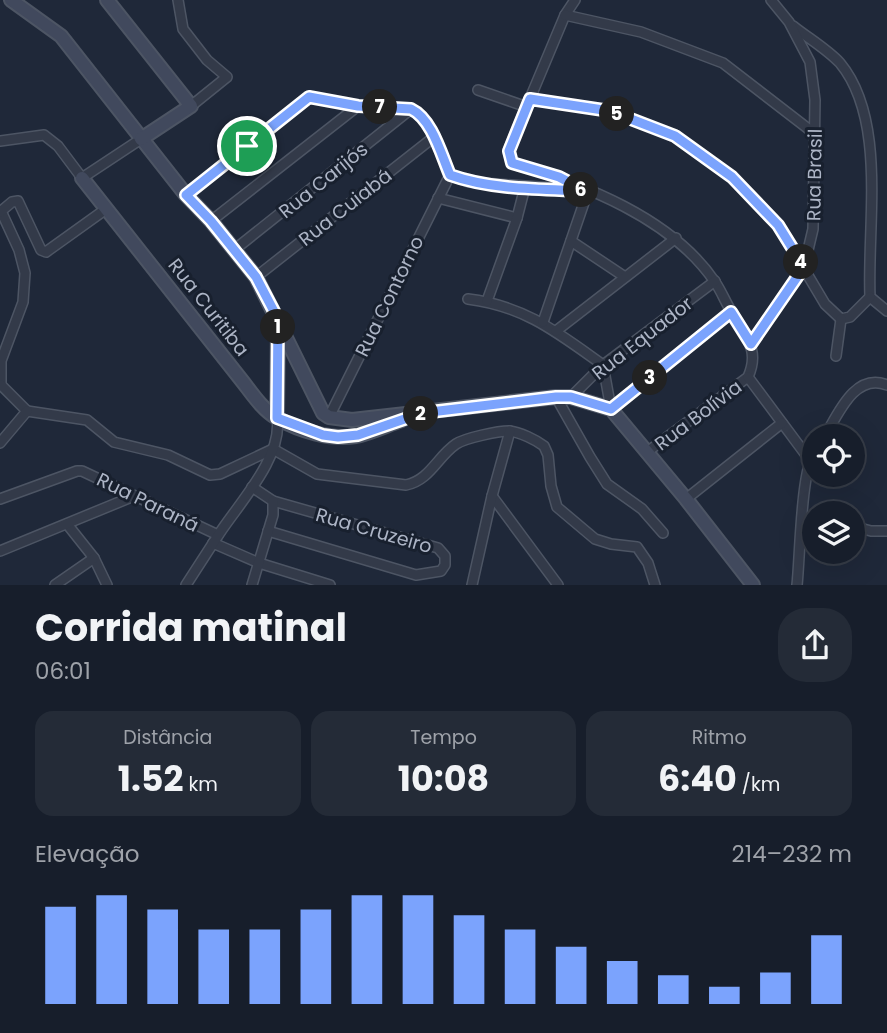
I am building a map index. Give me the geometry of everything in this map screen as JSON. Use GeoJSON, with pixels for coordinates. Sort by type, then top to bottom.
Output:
{"type":"FeatureCollection","features":[{"type":"Feature","properties":{"kind":"street"},"geometry":{"type":"LineString","coordinates":[[11,0],[61,36],[186,195],[211,221],[256,277],[318,407],[329,417],[352,419],[422,413],[556,397],[571,397],[611,409]]}},
{"type":"Feature","properties":{"kind":"street"},"geometry":{"type":"LineString","coordinates":[[107,0],[191,106]]}},
{"type":"Feature","properties":{"kind":"street"},"geometry":{"type":"LineString","coordinates":[[82,178],[191,106],[227,77],[207,60],[183,29],[178,0]]}},
{"type":"Feature","properties":{"kind":"street"},"geometry":{"type":"LineString","coordinates":[[575,0],[565,15],[509,151],[512,163],[559,177],[617,202],[676,238],[715,281],[751,344],[754,360],[748,377],[802,445]]}},
{"type":"Feature","properties":{"kind":"street","name":"Rua Brasil"},"geometry":{"type":"LineString","coordinates":[[751,344],[804,267],[814,229],[815,100],[810,62],[789,22],[771,0]]}},
{"type":"Feature","properties":{"kind":"street"},"geometry":{"type":"LineString","coordinates":[[565,15],[641,32],[723,63],[815,134]]}},
{"type":"Feature","properties":{"kind":"street"},"geometry":{"type":"LineString","coordinates":[[789,22],[839,62],[857,87],[869,118],[873,147],[870,297],[849,317],[841,319]]}},
{"type":"Feature","properties":{"kind":"street"},"geometry":{"type":"LineString","coordinates":[[478,90],[528,103],[610,111],[675,136],[741,187],[778,225],[825,304],[841,319]]}},
{"type":"Feature","properties":{"kind":"street"},"geometry":{"type":"LineString","coordinates":[[186,195],[309,97],[358,106],[411,109],[418,112],[434,137],[450,175],[469,182],[587,191]]}},
{"type":"Feature","properties":{"kind":"street"},"geometry":{"type":"LineString","coordinates":[[211,221],[358,106]]}},
{"type":"Feature","properties":{"kind":"street","name":"Rua Carijós"},"geometry":{"type":"LineString","coordinates":[[234,250],[411,109]]}},
{"type":"Feature","properties":{"kind":"street","name":"Rua Curitiba"},"geometry":{"type":"LineString","coordinates":[[0,141],[44,135],[58,146],[243,382],[277,418],[323,435],[338,437],[358,435],[422,413]]}},
{"type":"Feature","properties":{"kind":"street","name":"Rua Cuiabá"},"geometry":{"type":"LineString","coordinates":[[256,277],[434,137]]}},
{"type":"Feature","properties":{"kind":"street","name":"Rua Contorno"},"geometry":{"type":"LineString","coordinates":[[329,417],[450,175]]}},
{"type":"Feature","properties":{"kind":"street"},"geometry":{"type":"LineString","coordinates":[[487,301],[517,218],[525,187]]}},
{"type":"Feature","properties":{"kind":"street"},"geometry":{"type":"LineString","coordinates":[[543,322],[587,191]]}},
{"type":"Feature","properties":{"kind":"street"},"geometry":{"type":"LineString","coordinates":[[438,198],[517,218]]}},
{"type":"Feature","properties":{"kind":"street"},"geometry":{"type":"LineString","coordinates":[[106,209],[46,253],[41,250],[18,201],[0,211],[19,250],[25,272],[23,302],[1,361],[1,386],[27,411],[87,420],[114,442],[168,455],[210,475],[220,474],[274,449]]}},
{"type":"Feature","properties":{"kind":"street"},"geometry":{"type":"LineString","coordinates":[[556,331],[676,238]]}},
{"type":"Feature","properties":{"kind":"street"},"geometry":{"type":"LineString","coordinates":[[571,241],[625,277]]}},
{"type":"Feature","properties":{"kind":"street","name":"Rua Equador"},"geometry":{"type":"LineString","coordinates":[[571,397],[603,365],[715,281]]}},
{"type":"Feature","properties":{"kind":"street"},"geometry":{"type":"LineString","coordinates":[[870,297],[887,311]]}},
{"type":"Feature","properties":{"kind":"street"},"geometry":{"type":"LineString","coordinates":[[468,299],[487,301],[543,322],[603,365],[611,409],[687,499],[753,585]]}},
{"type":"Feature","properties":{"kind":"street"},"geometry":{"type":"LineString","coordinates":[[611,409],[731,312]]}},
{"type":"Feature","properties":{"kind":"street"},"geometry":{"type":"LineString","coordinates":[[186,585],[252,487],[274,449],[278,428],[278,319]]}},
{"type":"Feature","properties":{"kind":"street"},"geometry":{"type":"LineString","coordinates":[[836,356],[841,319]]}},
{"type":"Feature","properties":{"kind":"street"},"geometry":{"type":"LineString","coordinates":[[279,358],[293,351]]}},
{"type":"Feature","properties":{"kind":"street","name":"Rua Bolívia"},"geometry":{"type":"LineString","coordinates":[[647,453],[748,377]]}},
{"type":"Feature","properties":{"kind":"street"},"geometry":{"type":"LineString","coordinates":[[832,424],[847,399],[864,384],[879,382],[887,385]]}},
{"type":"Feature","properties":{"kind":"street"},"geometry":{"type":"LineString","coordinates":[[556,397],[607,484],[642,509],[663,533]]}},
{"type":"Feature","properties":{"kind":"street"},"geometry":{"type":"LineString","coordinates":[[0,443],[27,411]]}},
{"type":"Feature","properties":{"kind":"street"},"geometry":{"type":"LineString","coordinates":[[687,499],[782,423]]}},
{"type":"Feature","properties":{"kind":"street"},"geometry":{"type":"LineString","coordinates":[[274,449],[317,474],[406,485],[425,478],[455,445],[469,439],[510,431],[544,446],[557,507],[595,539],[637,547],[648,563],[650,583]]}},
{"type":"Feature","properties":{"kind":"street"},"geometry":{"type":"LineString","coordinates":[[472,585],[510,431]]}},
{"type":"Feature","properties":{"kind":"street","name":"Rua Paraná"},"geometry":{"type":"LineString","coordinates":[[0,499],[82,471],[216,539],[259,564],[309,582],[330,585]]}},
{"type":"Feature","properties":{"kind":"street"},"geometry":{"type":"LineString","coordinates":[[252,487],[272,501],[273,515],[252,585]]}},
{"type":"Feature","properties":{"kind":"street"},"geometry":{"type":"LineString","coordinates":[[0,551],[134,496]]}},
{"type":"Feature","properties":{"kind":"street"},"geometry":{"type":"LineString","coordinates":[[492,496],[558,585]]}},
{"type":"Feature","properties":{"kind":"street","name":"Rua Cruzeiro"},"geometry":{"type":"LineString","coordinates":[[268,531],[416,575],[441,571],[445,565],[445,556],[438,548],[272,501]]}},
{"type":"Feature","properties":{"kind":"street"},"geometry":{"type":"LineString","coordinates":[[67,524],[94,558],[107,585]]}},
{"type":"Feature","properties":{"kind":"street"},"geometry":{"type":"LineString","coordinates":[[865,529],[887,531]]}},
{"type":"Feature","properties":{"kind":"street"},"geometry":{"type":"LineString","coordinates":[[797,585],[802,555]]}},
{"type":"Feature","properties":{"kind":"street"},"geometry":{"type":"LineString","coordinates":[[55,585],[94,558]]}},
{"type":"Feature","properties":{"kind":"route"},"geometry":{"type":"LineString","coordinates":[[309,97],[358,106],[411,109],[418,112],[434,137],[450,175],[469,182],[586,191],[559,177],[512,163],[509,151],[530,99],[610,111],[675,136],[732,177],[778,225],[804,267],[751,344],[731,312],[611,409],[571,397],[556,397],[422,413],[358,435],[323,435],[277,418],[278,319],[256,277],[211,221],[186,195],[247,146],[309,97]]}}]}
